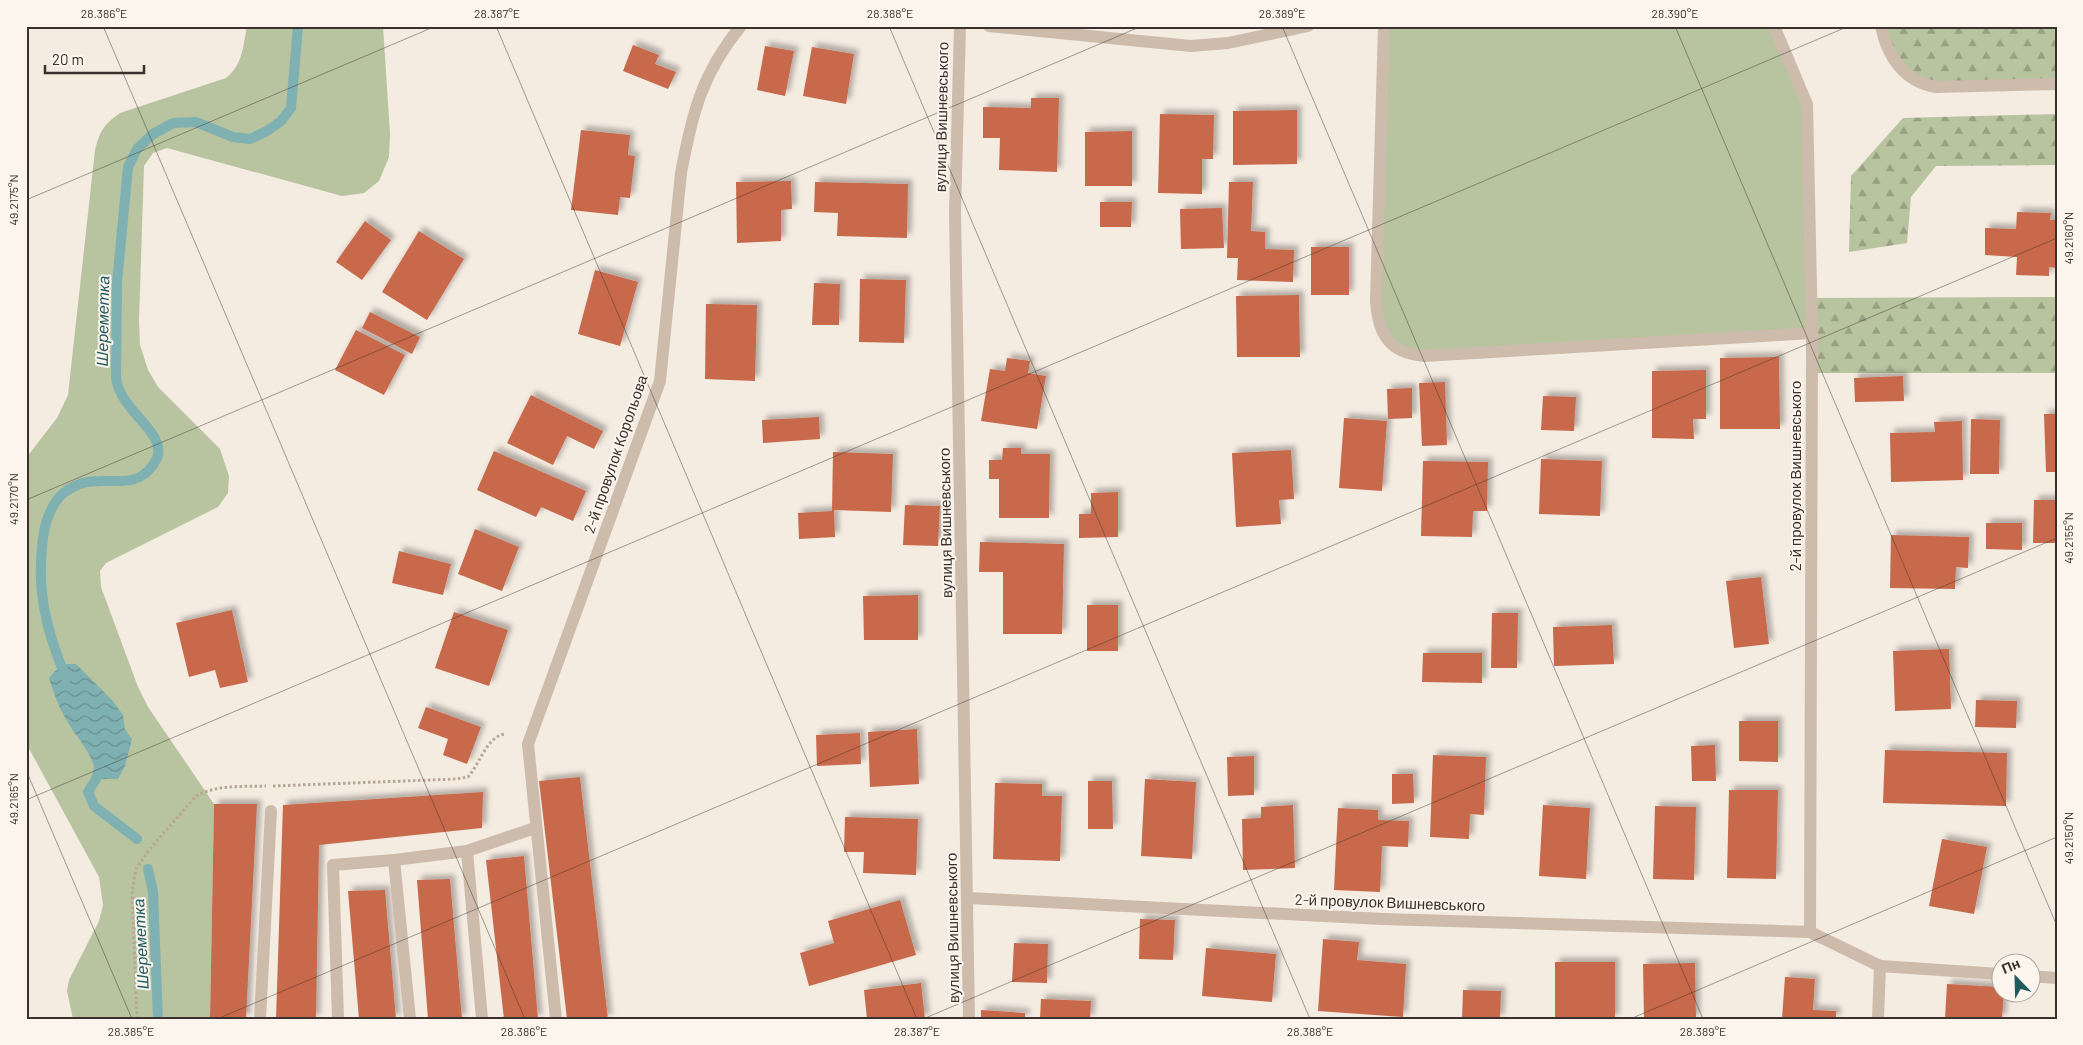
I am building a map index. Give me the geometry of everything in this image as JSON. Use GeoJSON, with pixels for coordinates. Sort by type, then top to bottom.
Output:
{"type":"FeatureCollection","features":[{"type":"Feature","properties":{"kind":"street","name":"2-й провулок Корольова"},"geometry":{"type":"LineString","coordinates":[[536,828],[528,744],[660,381],[681,173],[687,139],[696,106],[714,62],[740,26]]}},
{"type":"Feature","properties":{"kind":"street","name":"вулиця Вишневського"},"geometry":{"type":"LineString","coordinates":[[960,26],[955,212],[969,1019]]}},
{"type":"Feature","properties":{"kind":"street"},"geometry":{"type":"LineString","coordinates":[[988,26],[1191,46],[1228,43],[1308,26]]}},
{"type":"Feature","properties":{"kind":"street"},"geometry":{"type":"LineString","coordinates":[[1384,26],[1376,300],[1377,316],[1381,331],[1390,343],[1400,351],[1411,355],[1424,356],[1812,333]]}},
{"type":"Feature","properties":{"kind":"street","name":"2-й провулок Вишневського"},"geometry":{"type":"LineString","coordinates":[[1774,26],[1807,104],[1812,333],[1810,932]]}},
{"type":"Feature","properties":{"kind":"street"},"geometry":{"type":"LineString","coordinates":[[1881,26],[1884,39],[1893,58],[1907,75],[1924,85],[1936,87],[2057,84]]}},
{"type":"Feature","properties":{"kind":"street"},"geometry":{"type":"LineString","coordinates":[[260,1019],[271,810]]}},
{"type":"Feature","properties":{"kind":"street"},"geometry":{"type":"LineString","coordinates":[[338,1019],[333,865],[467,851],[536,828],[556,1019]]}},
{"type":"Feature","properties":{"kind":"street"},"geometry":{"type":"LineString","coordinates":[[467,851],[482,1019]]}},
{"type":"Feature","properties":{"kind":"street"},"geometry":{"type":"LineString","coordinates":[[394,860],[410,1019]]}},
{"type":"Feature","properties":{"kind":"street","name":"2-й провулок Вишневського"},"geometry":{"type":"LineString","coordinates":[[968,898],[1383,919],[1810,932],[1880,966]]}},
{"type":"Feature","properties":{"kind":"street"},"geometry":{"type":"LineString","coordinates":[[1878,1019],[1880,966],[1990,973]]}},
{"type":"Feature","properties":{"kind":"street"},"geometry":{"type":"LineString","coordinates":[[2040,977],[2057,978]]}},
{"type":"Feature","properties":{"kind":"green space"},"geometry":{"type":"Polygon","coordinates":[[[247,26],[383,26],[390,134],[389,157],[379,181],[364,193],[342,196],[167,148],[153,153],[144,166],[139,321],[140,345],[148,370],[158,387],[220,449],[229,476],[228,493],[218,507],[106,563],[100,571],[101,587],[138,687],[148,707],[214,804],[210,1019],[73,1019],[67,991],[69,980],[99,921],[103,905],[99,877],[26,743],[26,458],[57,418],[68,395],[95,150],[101,133],[106,125],[120,113],[226,78],[232,73],[239,61],[247,26]]]}},
{"type":"Feature","properties":{"kind":"green space"},"geometry":{"type":"Polygon","coordinates":[[[1384,26],[1774,26],[1807,104],[1812,333],[1424,356],[1390,343],[1376,300],[1384,26]]]}},
{"type":"Feature","properties":{"kind":"green space"},"geometry":{"type":"Polygon","coordinates":[[[1881,26],[2057,26],[2057,84],[1936,87],[1907,75],[1881,26]]]}},
{"type":"Feature","properties":{"kind":"green space"},"geometry":{"type":"Polygon","coordinates":[[[2057,114],[2057,165],[1936,166],[1911,197],[1907,243],[1849,252],[1851,176],[1903,118],[2057,114]]]}},
{"type":"Feature","properties":{"kind":"green space"},"geometry":{"type":"Polygon","coordinates":[[[2057,297],[2057,373],[1811,373],[1811,298],[2057,297]]]}},
{"type":"Feature","properties":{"kind":"water"},"geometry":{"type":"Polygon","coordinates":[[[67,664],[76,664],[113,701],[123,715],[125,729],[132,739],[125,766],[118,779],[96,779],[89,754],[70,727],[58,704],[49,678],[55,671],[67,664]]]}},
{"type":"Feature","properties":{"kind":"building"},"geometry":{"type":"Polygon","coordinates":[[[633,45],[659,55],[655,64],[676,72],[668,89],[623,71],[633,45]]]}},
{"type":"Feature","properties":{"kind":"building"},"geometry":{"type":"Polygon","coordinates":[[[765,46],[794,51],[785,96],[757,90],[765,46]]]}},
{"type":"Feature","properties":{"kind":"building"},"geometry":{"type":"Polygon","coordinates":[[[812,47],[854,54],[846,104],[803,96],[812,47]]]}},
{"type":"Feature","properties":{"kind":"building"},"geometry":{"type":"Polygon","coordinates":[[[1031,98],[1059,98],[1057,172],[999,170],[1000,138],[983,138],[983,107],[1031,108],[1031,98]]]}},
{"type":"Feature","properties":{"kind":"building"},"geometry":{"type":"Polygon","coordinates":[[[1297,110],[1297,164],[1233,165],[1233,111],[1297,110]]]}},
{"type":"Feature","properties":{"kind":"building"},"geometry":{"type":"Polygon","coordinates":[[[1160,114],[1214,115],[1213,159],[1202,159],[1202,194],[1158,193],[1160,114]]]}},
{"type":"Feature","properties":{"kind":"building"},"geometry":{"type":"Polygon","coordinates":[[[581,130],[630,135],[628,155],[635,156],[630,198],[620,197],[618,215],[571,210],[581,130]]]}},
{"type":"Feature","properties":{"kind":"building"},"geometry":{"type":"Polygon","coordinates":[[[1132,131],[1132,186],[1085,186],[1085,132],[1132,131]]]}},
{"type":"Feature","properties":{"kind":"building"},"geometry":{"type":"Polygon","coordinates":[[[791,181],[792,209],[781,210],[781,241],[737,243],[736,182],[791,181]]]}},
{"type":"Feature","properties":{"kind":"building"},"geometry":{"type":"Polygon","coordinates":[[[815,182],[908,184],[907,238],[837,236],[838,213],[814,212],[815,182]]]}},
{"type":"Feature","properties":{"kind":"building"},"geometry":{"type":"Polygon","coordinates":[[[1229,182],[1253,182],[1251,231],[1265,232],[1265,249],[1294,250],[1293,282],[1237,280],[1238,258],[1227,258],[1229,182]]]}},
{"type":"Feature","properties":{"kind":"building"},"geometry":{"type":"Polygon","coordinates":[[[1100,202],[1132,202],[1131,227],[1100,227],[1100,202]]]}},
{"type":"Feature","properties":{"kind":"building"},"geometry":{"type":"Polygon","coordinates":[[[1222,208],[1224,248],[1181,249],[1180,209],[1222,208]]]}},
{"type":"Feature","properties":{"kind":"building"},"geometry":{"type":"Polygon","coordinates":[[[2017,212],[2051,213],[2050,220],[2057,220],[2057,268],[2049,267],[2049,276],[2016,275],[2017,257],[1985,255],[1985,228],[2016,229],[2017,212]]]}},
{"type":"Feature","properties":{"kind":"building"},"geometry":{"type":"Polygon","coordinates":[[[365,221],[391,240],[362,280],[336,262],[365,221]]]}},
{"type":"Feature","properties":{"kind":"building"},"geometry":{"type":"Polygon","coordinates":[[[419,231],[464,259],[427,320],[382,292],[419,231]]]}},
{"type":"Feature","properties":{"kind":"building"},"geometry":{"type":"Polygon","coordinates":[[[1311,247],[1349,247],[1349,295],[1311,295],[1311,247]]]}},
{"type":"Feature","properties":{"kind":"building"},"geometry":{"type":"Polygon","coordinates":[[[595,270],[638,282],[620,346],[578,334],[595,270]]]}},
{"type":"Feature","properties":{"kind":"building"},"geometry":{"type":"Polygon","coordinates":[[[860,279],[906,280],[904,343],[859,342],[860,279]]]}},
{"type":"Feature","properties":{"kind":"building"},"geometry":{"type":"Polygon","coordinates":[[[814,283],[840,284],[839,325],[812,325],[814,283]]]}},
{"type":"Feature","properties":{"kind":"building"},"geometry":{"type":"Polygon","coordinates":[[[1299,295],[1300,357],[1237,357],[1236,296],[1299,295]]]}},
{"type":"Feature","properties":{"kind":"building"},"geometry":{"type":"Polygon","coordinates":[[[706,304],[757,305],[755,381],[705,379],[706,304]]]}},
{"type":"Feature","properties":{"kind":"building"},"geometry":{"type":"Polygon","coordinates":[[[370,312],[420,337],[412,354],[362,328],[370,312]]]}},
{"type":"Feature","properties":{"kind":"building"},"geometry":{"type":"Polygon","coordinates":[[[356,330],[405,355],[384,395],[335,370],[356,330]]]}},
{"type":"Feature","properties":{"kind":"building"},"geometry":{"type":"Polygon","coordinates":[[[1779,357],[1780,429],[1720,429],[1720,358],[1779,357]]]}},
{"type":"Feature","properties":{"kind":"building"},"geometry":{"type":"Polygon","coordinates":[[[1007,358],[1030,361],[1028,373],[1046,376],[1037,429],[981,421],[990,369],[1005,371],[1007,358]]]}},
{"type":"Feature","properties":{"kind":"building"},"geometry":{"type":"Polygon","coordinates":[[[1706,370],[1706,419],[1693,419],[1694,439],[1652,438],[1652,371],[1706,370]]]}},
{"type":"Feature","properties":{"kind":"building"},"geometry":{"type":"Polygon","coordinates":[[[1903,376],[1904,401],[1855,402],[1854,378],[1903,376]]]}},
{"type":"Feature","properties":{"kind":"building"},"geometry":{"type":"Polygon","coordinates":[[[1445,382],[1447,445],[1422,446],[1419,383],[1445,382]]]}},
{"type":"Feature","properties":{"kind":"building"},"geometry":{"type":"Polygon","coordinates":[[[1412,388],[1412,418],[1388,419],[1387,389],[1412,388]]]}},
{"type":"Feature","properties":{"kind":"building"},"geometry":{"type":"Polygon","coordinates":[[[531,395],[603,431],[594,449],[567,436],[553,465],[507,443],[531,395]]]}},
{"type":"Feature","properties":{"kind":"building"},"geometry":{"type":"Polygon","coordinates":[[[1543,396],[1576,397],[1574,431],[1541,430],[1543,396]]]}},
{"type":"Feature","properties":{"kind":"building"},"geometry":{"type":"Polygon","coordinates":[[[2044,414],[2057,414],[2057,472],[2046,472],[2044,414]]]}},
{"type":"Feature","properties":{"kind":"building"},"geometry":{"type":"Polygon","coordinates":[[[819,417],[820,439],[763,443],[762,420],[819,417]]]}},
{"type":"Feature","properties":{"kind":"building"},"geometry":{"type":"Polygon","coordinates":[[[1344,418],[1387,421],[1382,491],[1339,488],[1344,418]]]}},
{"type":"Feature","properties":{"kind":"building"},"geometry":{"type":"Polygon","coordinates":[[[1971,419],[2000,420],[1999,474],[1970,474],[1971,419]]]}},
{"type":"Feature","properties":{"kind":"building"},"geometry":{"type":"Polygon","coordinates":[[[1962,421],[1963,480],[1891,482],[1890,433],[1935,432],[1934,422],[1962,421]]]}},
{"type":"Feature","properties":{"kind":"building"},"geometry":{"type":"Polygon","coordinates":[[[1003,448],[1021,448],[1021,454],[1050,454],[1049,518],[999,518],[999,479],[989,479],[989,460],[1002,460],[1003,448]]]}},
{"type":"Feature","properties":{"kind":"building"},"geometry":{"type":"Polygon","coordinates":[[[1291,450],[1294,499],[1279,500],[1281,524],[1236,527],[1232,453],[1291,450]]]}},
{"type":"Feature","properties":{"kind":"building"},"geometry":{"type":"Polygon","coordinates":[[[494,451],[586,491],[573,521],[541,507],[536,517],[477,490],[494,451]]]}},
{"type":"Feature","properties":{"kind":"building"},"geometry":{"type":"Polygon","coordinates":[[[833,452],[893,454],[891,512],[834,510],[835,537],[799,539],[798,513],[832,511],[833,452]]]}},
{"type":"Feature","properties":{"kind":"building"},"geometry":{"type":"Polygon","coordinates":[[[1541,459],[1602,461],[1600,516],[1539,514],[1541,459]]]}},
{"type":"Feature","properties":{"kind":"building"},"geometry":{"type":"Polygon","coordinates":[[[1423,461],[1488,462],[1487,511],[1473,511],[1472,537],[1421,536],[1423,461]]]}},
{"type":"Feature","properties":{"kind":"building"},"geometry":{"type":"Polygon","coordinates":[[[1118,492],[1118,537],[1079,538],[1079,514],[1091,514],[1091,493],[1118,492]]]}},
{"type":"Feature","properties":{"kind":"building"},"geometry":{"type":"Polygon","coordinates":[[[2034,500],[2057,500],[2057,543],[2033,543],[2034,500]]]}},
{"type":"Feature","properties":{"kind":"building"},"geometry":{"type":"Polygon","coordinates":[[[905,505],[940,506],[938,546],[903,545],[905,505]]]}},
{"type":"Feature","properties":{"kind":"building"},"geometry":{"type":"Polygon","coordinates":[[[1986,523],[2022,523],[2022,550],[1986,549],[1986,523]]]}},
{"type":"Feature","properties":{"kind":"building"},"geometry":{"type":"Polygon","coordinates":[[[475,529],[519,547],[502,591],[458,574],[475,529]]]}},
{"type":"Feature","properties":{"kind":"building"},"geometry":{"type":"Polygon","coordinates":[[[1891,535],[1969,537],[1968,568],[1956,567],[1955,589],[1890,588],[1891,535]]]}},
{"type":"Feature","properties":{"kind":"building"},"geometry":{"type":"Polygon","coordinates":[[[980,542],[1064,544],[1062,634],[1003,634],[1003,572],[979,572],[980,542]]]}},
{"type":"Feature","properties":{"kind":"building"},"geometry":{"type":"Polygon","coordinates":[[[399,551],[451,564],[443,595],[392,583],[399,551]]]}},
{"type":"Feature","properties":{"kind":"building"},"geometry":{"type":"Polygon","coordinates":[[[1761,577],[1769,644],[1734,648],[1726,581],[1761,577]]]}},
{"type":"Feature","properties":{"kind":"building"},"geometry":{"type":"Polygon","coordinates":[[[918,595],[918,640],[864,640],[863,596],[918,595]]]}},
{"type":"Feature","properties":{"kind":"building"},"geometry":{"type":"Polygon","coordinates":[[[1087,605],[1118,605],[1118,651],[1087,651],[1087,605]]]}},
{"type":"Feature","properties":{"kind":"building"},"geometry":{"type":"Polygon","coordinates":[[[232,610],[248,682],[220,688],[215,670],[189,677],[176,623],[232,610]]]}},
{"type":"Feature","properties":{"kind":"building"},"geometry":{"type":"Polygon","coordinates":[[[454,612],[508,630],[489,686],[435,668],[454,612]]]}},
{"type":"Feature","properties":{"kind":"building"},"geometry":{"type":"Polygon","coordinates":[[[1492,613],[1518,613],[1517,668],[1491,668],[1492,613]]]}},
{"type":"Feature","properties":{"kind":"building"},"geometry":{"type":"Polygon","coordinates":[[[1612,625],[1614,664],[1554,666],[1553,627],[1612,625]]]}},
{"type":"Feature","properties":{"kind":"building"},"geometry":{"type":"Polygon","coordinates":[[[1949,649],[1951,709],[1895,711],[1893,651],[1949,649]]]}},
{"type":"Feature","properties":{"kind":"building"},"geometry":{"type":"Polygon","coordinates":[[[1423,653],[1482,653],[1482,683],[1422,682],[1423,653]]]}},
{"type":"Feature","properties":{"kind":"building"},"geometry":{"type":"Polygon","coordinates":[[[1976,700],[2017,701],[2016,728],[1975,727],[1976,700]]]}},
{"type":"Feature","properties":{"kind":"building"},"geometry":{"type":"Polygon","coordinates":[[[426,707],[481,727],[467,764],[443,755],[448,739],[418,728],[426,707]]]}},
{"type":"Feature","properties":{"kind":"building"},"geometry":{"type":"Polygon","coordinates":[[[1739,721],[1778,721],[1778,762],[1739,761],[1739,721]]]}},
{"type":"Feature","properties":{"kind":"building"},"geometry":{"type":"Polygon","coordinates":[[[917,729],[919,784],[870,787],[868,732],[917,729]]]}},
{"type":"Feature","properties":{"kind":"building"},"geometry":{"type":"Polygon","coordinates":[[[860,733],[861,764],[817,766],[816,735],[860,733]]]}},
{"type":"Feature","properties":{"kind":"building"},"geometry":{"type":"Polygon","coordinates":[[[1715,745],[1716,781],[1692,781],[1691,746],[1715,745]]]}},
{"type":"Feature","properties":{"kind":"building"},"geometry":{"type":"Polygon","coordinates":[[[1885,750],[2007,753],[2006,806],[1883,803],[1885,750]]]}},
{"type":"Feature","properties":{"kind":"building"},"geometry":{"type":"Polygon","coordinates":[[[1433,755],[1486,757],[1484,815],[1470,814],[1469,839],[1430,837],[1433,755]]]}},
{"type":"Feature","properties":{"kind":"building"},"geometry":{"type":"Polygon","coordinates":[[[1254,756],[1254,795],[1228,796],[1227,757],[1254,756]]]}},
{"type":"Feature","properties":{"kind":"building"},"geometry":{"type":"Polygon","coordinates":[[[1392,774],[1413,774],[1414,803],[1392,804],[1392,774]]]}},
{"type":"Feature","properties":{"kind":"building"},"geometry":{"type":"Polygon","coordinates":[[[580,777],[608,1019],[567,1019],[539,781],[580,777]]]}},
{"type":"Feature","properties":{"kind":"building"},"geometry":{"type":"Polygon","coordinates":[[[1145,779],[1196,782],[1192,859],[1141,856],[1145,779]]]}},
{"type":"Feature","properties":{"kind":"building"},"geometry":{"type":"Polygon","coordinates":[[[1088,781],[1112,781],[1113,829],[1088,829],[1088,781]]]}},
{"type":"Feature","properties":{"kind":"building"},"geometry":{"type":"Polygon","coordinates":[[[995,783],[1042,784],[1042,796],[1062,796],[1060,861],[993,859],[995,783]]]}},
{"type":"Feature","properties":{"kind":"building"},"geometry":{"type":"Polygon","coordinates":[[[1729,790],[1778,790],[1776,879],[1727,878],[1729,790]]]}},
{"type":"Feature","properties":{"kind":"building"},"geometry":{"type":"Polygon","coordinates":[[[483,792],[482,828],[319,845],[316,1019],[276,1019],[283,805],[483,792]]]}},
{"type":"Feature","properties":{"kind":"building"},"geometry":{"type":"Polygon","coordinates":[[[214,804],[257,804],[246,1019],[210,1019],[214,804]]]}},
{"type":"Feature","properties":{"kind":"building"},"geometry":{"type":"Polygon","coordinates":[[[1293,805],[1295,868],[1243,870],[1242,819],[1261,818],[1261,807],[1293,805]]]}},
{"type":"Feature","properties":{"kind":"building"},"geometry":{"type":"Polygon","coordinates":[[[1543,805],[1590,808],[1586,879],[1539,876],[1543,805]]]}},
{"type":"Feature","properties":{"kind":"building"},"geometry":{"type":"Polygon","coordinates":[[[1655,806],[1696,807],[1694,880],[1653,879],[1655,806]]]}},
{"type":"Feature","properties":{"kind":"building"},"geometry":{"type":"Polygon","coordinates":[[[1338,808],[1378,810],[1378,820],[1409,821],[1408,847],[1382,846],[1380,892],[1334,890],[1338,808]]]}},
{"type":"Feature","properties":{"kind":"building"},"geometry":{"type":"Polygon","coordinates":[[[845,817],[918,819],[916,875],[863,873],[864,852],[844,852],[845,817]]]}},
{"type":"Feature","properties":{"kind":"building"},"geometry":{"type":"Polygon","coordinates":[[[1942,839],[1987,847],[1974,914],[1929,906],[1942,839]]]}},
{"type":"Feature","properties":{"kind":"building"},"geometry":{"type":"Polygon","coordinates":[[[524,856],[538,1019],[504,1019],[486,860],[524,856]]]}},
{"type":"Feature","properties":{"kind":"building"},"geometry":{"type":"Polygon","coordinates":[[[450,879],[462,1019],[428,1019],[417,880],[450,879]]]}},
{"type":"Feature","properties":{"kind":"building"},"geometry":{"type":"Polygon","coordinates":[[[385,890],[396,1019],[359,1019],[348,891],[385,890]]]}},
{"type":"Feature","properties":{"kind":"building"},"geometry":{"type":"Polygon","coordinates":[[[900,900],[916,955],[809,986],[800,953],[834,943],[828,921],[900,900]]]}},
{"type":"Feature","properties":{"kind":"building"},"geometry":{"type":"Polygon","coordinates":[[[1140,919],[1175,920],[1173,960],[1139,959],[1140,919]]]}},
{"type":"Feature","properties":{"kind":"building"},"geometry":{"type":"Polygon","coordinates":[[[1323,939],[1359,942],[1357,960],[1406,964],[1403,1017],[1318,1011],[1323,939]]]}},
{"type":"Feature","properties":{"kind":"building"},"geometry":{"type":"Polygon","coordinates":[[[1014,943],[1048,944],[1047,983],[1012,982],[1014,943]]]}},
{"type":"Feature","properties":{"kind":"building"},"geometry":{"type":"Polygon","coordinates":[[[1206,948],[1276,954],[1272,1002],[1202,996],[1206,948]]]}},
{"type":"Feature","properties":{"kind":"building"},"geometry":{"type":"Polygon","coordinates":[[[1555,962],[1615,962],[1615,1019],[1555,1019],[1555,962]]]}},
{"type":"Feature","properties":{"kind":"building"},"geometry":{"type":"Polygon","coordinates":[[[1695,963],[1696,1019],[1644,1019],[1643,964],[1695,963]]]}},
{"type":"Feature","properties":{"kind":"building"},"geometry":{"type":"Polygon","coordinates":[[[1785,977],[1815,979],[1813,1010],[1836,1011],[1836,1019],[1782,1019],[1785,977]]]}},
{"type":"Feature","properties":{"kind":"building"},"geometry":{"type":"Polygon","coordinates":[[[921,983],[925,1019],[867,1019],[864,990],[921,983]]]}},
{"type":"Feature","properties":{"kind":"building"},"geometry":{"type":"Polygon","coordinates":[[[1947,984],[1990,986],[1990,1002],[2003,1002],[2002,1019],[1945,1019],[1947,984]]]}},
{"type":"Feature","properties":{"kind":"building"},"geometry":{"type":"Polygon","coordinates":[[[1463,990],[1501,991],[1500,1019],[1462,1019],[1463,990]]]}},
{"type":"Feature","properties":{"kind":"building"},"geometry":{"type":"Polygon","coordinates":[[[1041,999],[1091,1001],[1090,1019],[1040,1019],[1041,999]]]}},
{"type":"Feature","properties":{"kind":"building"},"geometry":{"type":"Polygon","coordinates":[[[981,1010],[1025,1013],[1025,1019],[981,1019],[981,1010]]]}},
{"type":"Feature","properties":{"kind":"waterway","name":"Шереметка"},"geometry":{"type":"LineString","coordinates":[[66,678],[48,626],[42,592],[41,557],[45,525],[50,512],[61,495],[72,487],[92,481],[121,481],[138,478],[153,465],[158,455],[158,446],[154,437],[125,400],[116,378],[117,283],[128,167],[137,149],[153,134],[173,123],[196,122],[233,137],[250,139],[267,131],[281,121],[291,108],[298,26]]}},
{"type":"Feature","properties":{"kind":"waterway","name":"Шереметка"},"geometry":{"type":"LineString","coordinates":[[100,766],[96,779],[88,792],[94,806],[137,839]]}},
{"type":"Feature","properties":{"kind":"waterway","name":"Шереметка"},"geometry":{"type":"LineString","coordinates":[[148,869],[153,892],[158,1019]]}}]}
